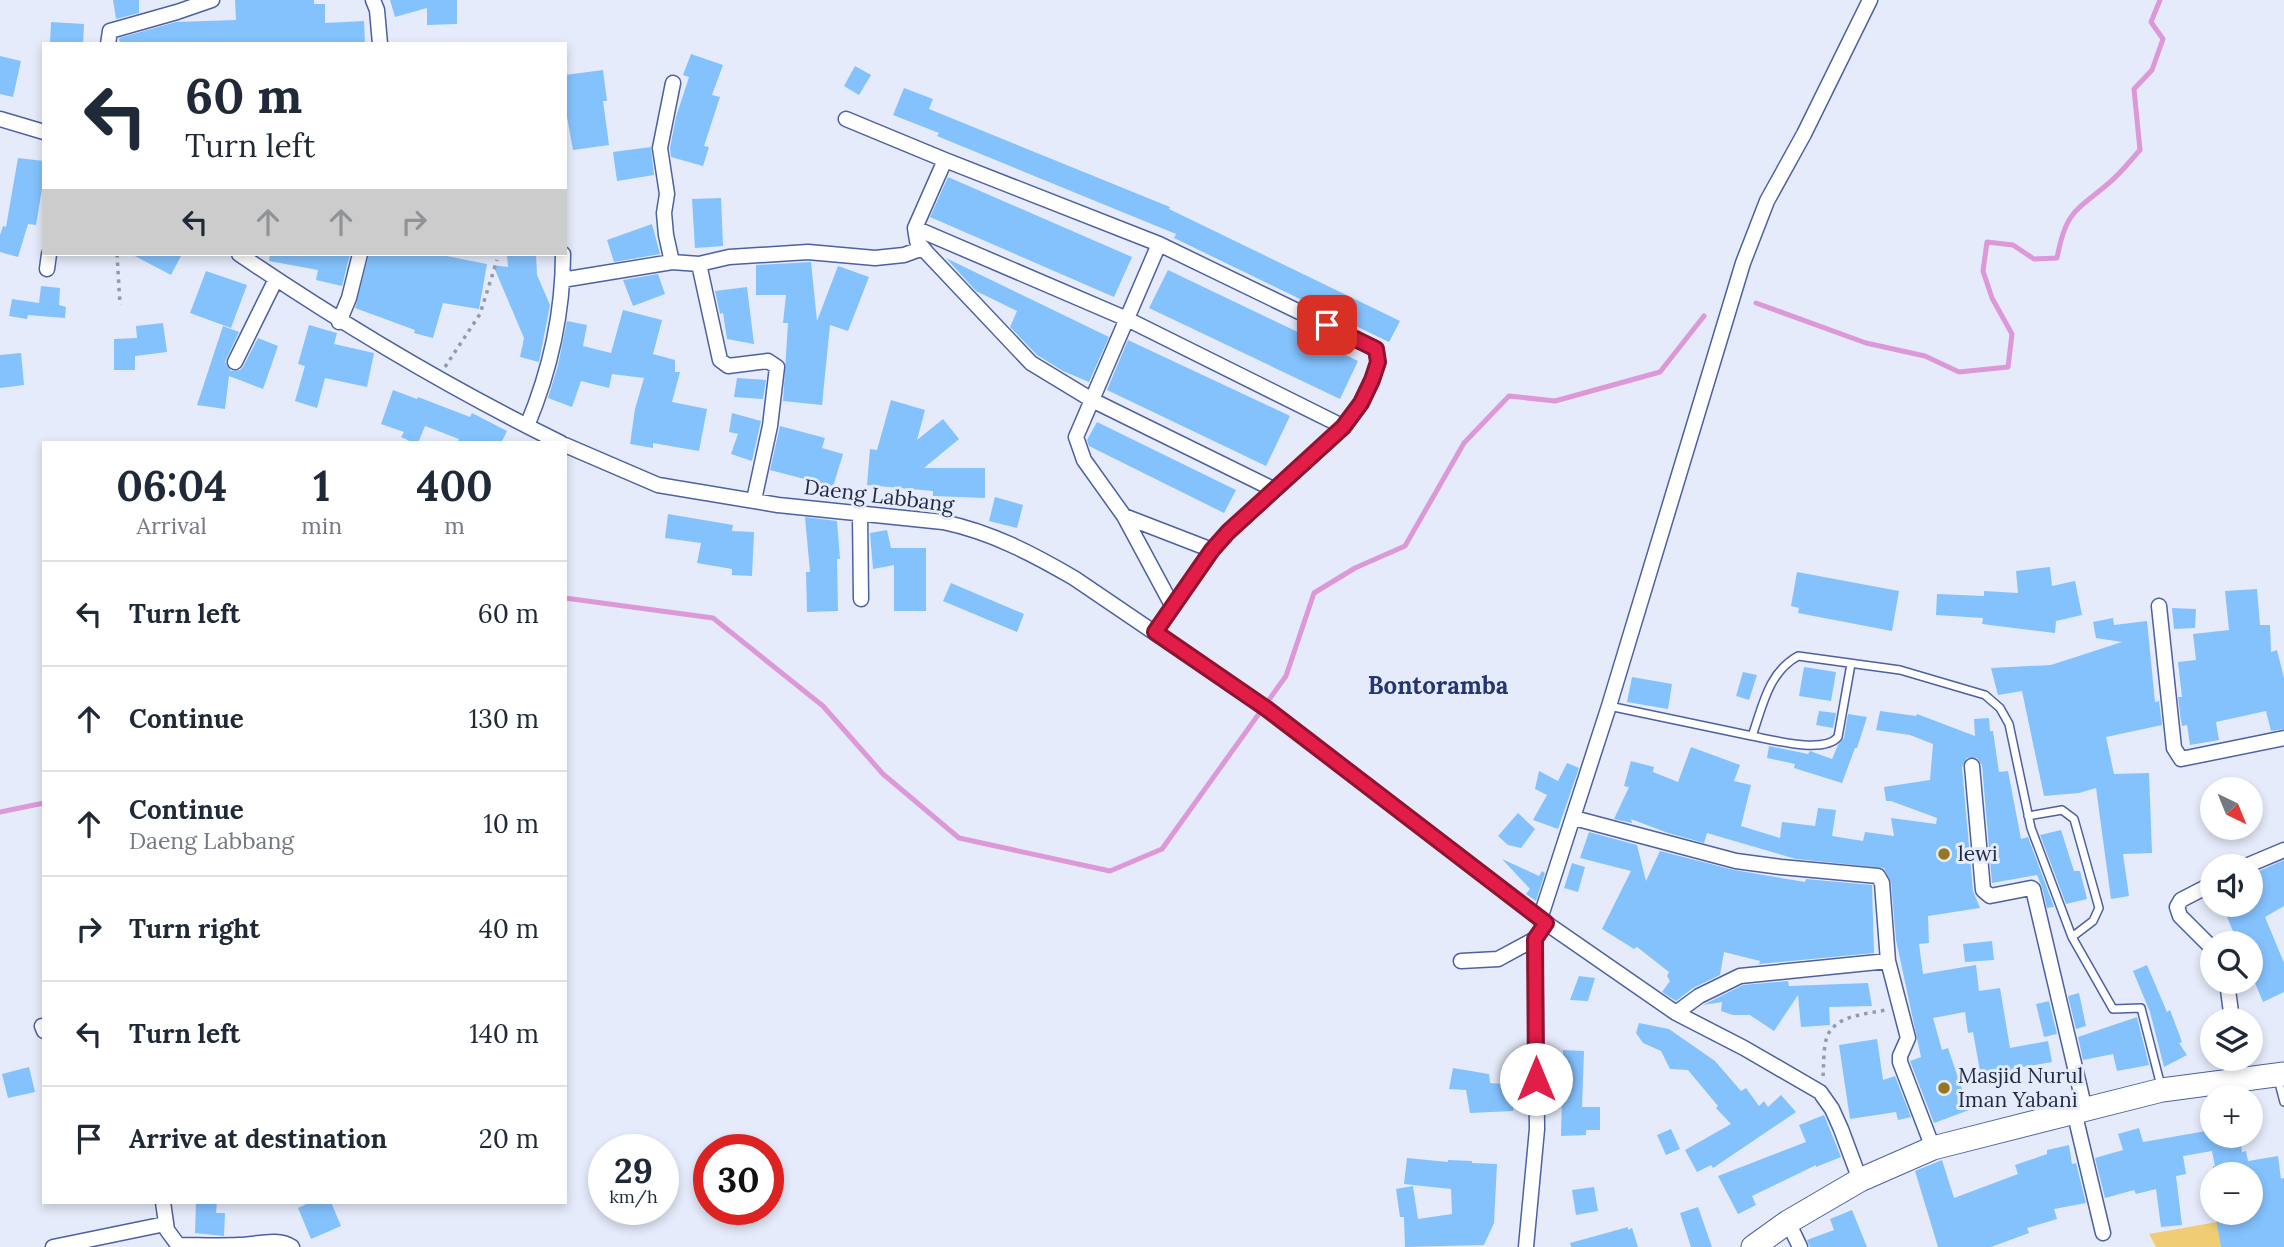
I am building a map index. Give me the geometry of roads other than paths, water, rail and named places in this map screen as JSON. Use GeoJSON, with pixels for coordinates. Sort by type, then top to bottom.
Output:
{"type":"FeatureCollection","features":[{"type":"Feature","properties":{"kind":"main road"},"geometry":{"type":"LineString","coordinates":[[1753,1247],[1788,1222],[1860,1180],[1933,1148],[2232,1071]]}},
{"type":"Feature","properties":{"kind":"main road"},"geometry":{"type":"LineString","coordinates":[[2256,1071],[2281,1074]]}},
{"type":"Feature","properties":{"kind":"street"},"geometry":{"type":"LineString","coordinates":[[108,42],[110,31],[116,28],[212,0]]}},
{"type":"Feature","properties":{"kind":"street"},"geometry":{"type":"LineString","coordinates":[[373,0],[377,10],[380,42]]}},
{"type":"Feature","properties":{"kind":"street"},"geometry":{"type":"LineString","coordinates":[[1526,1247],[1536,1129],[1535,939],[1543,921],[1743,263],[1767,201],[1804,134],[1870,0]]}},
{"type":"Feature","properties":{"kind":"street"},"geometry":{"type":"LineString","coordinates":[[672,262],[666,235],[664,213],[667,194],[660,148],[673,83]]}},
{"type":"Feature","properties":{"kind":"street"},"geometry":{"type":"LineString","coordinates":[[0,119],[42,131]]}},
{"type":"Feature","properties":{"kind":"street"},"geometry":{"type":"LineString","coordinates":[[846,119],[1159,244],[1376,349],[1378,362],[1372,380],[1361,403],[1343,427],[1273,489],[1212,550],[1155,632]]}},
{"type":"Feature","properties":{"kind":"street"},"geometry":{"type":"LineString","coordinates":[[945,160],[915,228],[915,235],[923,248],[1031,363],[1092,400],[1273,489]]}},
{"type":"Feature","properties":{"kind":"street"},"geometry":{"type":"LineString","coordinates":[[915,228],[1127,318],[1343,427]]}},
{"type":"Feature","properties":{"kind":"street"},"geometry":{"type":"LineString","coordinates":[[1159,244],[1076,437],[1084,460],[1124,516],[1173,607]]}},
{"type":"Feature","properties":{"kind":"street"},"geometry":{"type":"LineString","coordinates":[[562,279],[672,262],[699,264],[729,257],[808,252],[875,258],[904,255],[923,248]]}},
{"type":"Feature","properties":{"kind":"street","name":"Daeng Labbang"},"geometry":{"type":"LineString","coordinates":[[242,256],[340,322],[557,441]]}},
{"type":"Feature","properties":{"kind":"street"},"geometry":{"type":"LineString","coordinates":[[340,322],[360,256]]}},
{"type":"Feature","properties":{"kind":"street"},"geometry":{"type":"LineString","coordinates":[[527,426],[555,340],[563,256]]}},
{"type":"Feature","properties":{"kind":"street"},"geometry":{"type":"LineString","coordinates":[[699,264],[720,360],[728,366],[768,361],[776,367],[770,426],[754,500]]}},
{"type":"Feature","properties":{"kind":"street"},"geometry":{"type":"LineString","coordinates":[[235,362],[276,279]]}},
{"type":"Feature","properties":{"kind":"street","name":"Daeng Labbang"},"geometry":{"type":"LineString","coordinates":[[567,446],[658,485],[860,515],[943,522],[970,528],[1002,540],[1074,578],[1267,709],[1543,921],[1744,1048],[1820,1092],[1832,1109],[1860,1180]]}},
{"type":"Feature","properties":{"kind":"street"},"geometry":{"type":"LineString","coordinates":[[860,515],[861,599]]}},
{"type":"Feature","properties":{"kind":"street"},"geometry":{"type":"LineString","coordinates":[[1124,516],[1212,550]]}},
{"type":"Feature","properties":{"kind":"street"},"geometry":{"type":"LineString","coordinates":[[2159,606],[2174,748],[2181,759],[2284,738]]}},
{"type":"Feature","properties":{"kind":"street"},"geometry":{"type":"LineString","coordinates":[[1972,766],[1983,890],[1990,896],[2031,887],[2033,890],[2103,1233]]}},
{"type":"Feature","properties":{"kind":"street"},"geometry":{"type":"LineString","coordinates":[[1574,818],[1736,860],[1878,876],[1882,883],[1888,961],[1908,1038],[1900,1062],[1933,1148]]}},
{"type":"Feature","properties":{"kind":"street"},"geometry":{"type":"LineString","coordinates":[[2263,859],[2284,850]]}},
{"type":"Feature","properties":{"kind":"street"},"geometry":{"type":"LineString","coordinates":[[2200,891],[2181,901],[2177,907],[2180,916],[2200,936]]}},
{"type":"Feature","properties":{"kind":"street"},"geometry":{"type":"LineString","coordinates":[[1461,961],[1498,959],[1535,939]]}},
{"type":"Feature","properties":{"kind":"street"},"geometry":{"type":"LineString","coordinates":[[1681,1009],[1726,981],[1752,974],[1888,961]]}},
{"type":"Feature","properties":{"kind":"street"},"geometry":{"type":"LineString","coordinates":[[163,1204],[165,1224],[172,1240],[178,1245],[272,1242],[289,1244],[292,1247]]}},
{"type":"Feature","properties":{"kind":"street"},"geometry":{"type":"LineString","coordinates":[[1788,1222],[1800,1247]]}},
{"type":"Feature","properties":{"kind":"street"},"geometry":{"type":"LineString","coordinates":[[52,1247],[165,1224]]}},
{"type":"Feature","properties":{"kind":"lane"},"geometry":{"type":"LineString","coordinates":[[1752,736],[1772,680],[1785,663],[1798,656],[1900,670],[1985,695],[2000,708],[2009,724],[2028,816],[2072,937],[2113,1009],[2141,1008],[2162,1090]]}},
{"type":"Feature","properties":{"kind":"lane"},"geometry":{"type":"LineString","coordinates":[[1609,706],[1789,743],[1825,745],[1833,743],[1838,737],[1851,664]]}},
{"type":"Feature","properties":{"kind":"lane"},"geometry":{"type":"LineString","coordinates":[[2028,816],[2062,810],[2074,820],[2099,908],[2093,921],[2072,937]]}},
{"type":"Feature","properties":{"kind":"lane"},"geometry":{"type":"LineString","coordinates":[[2281,1074],[2284,1102]]}},
{"type":"Feature","properties":{"kind":"waterway"},"geometry":{"type":"LineString","coordinates":[[1756,303],[1866,343],[1925,356],[1959,372],[2008,367],[2012,334],[1992,298],[1983,271],[1987,242],[2013,245],[2034,259],[2057,258],[2064,230],[2074,213],[2113,179],[2140,150],[2134,89],[2152,70],[2163,39],[2151,22],[2160,0]]}},
{"type":"Feature","properties":{"kind":"waterway"},"geometry":{"type":"LineString","coordinates":[[567,598],[713,618],[823,706],[883,774],[959,838],[1110,871],[1162,849],[1286,676],[1314,593],[1355,568],[1405,546],[1464,443],[1509,396],[1555,401],[1660,372],[1704,316]]}},
{"type":"Feature","properties":{"kind":"waterway"},"geometry":{"type":"LineString","coordinates":[[0,812],[42,803]]}},
{"type":"Feature","properties":{"kind":"place","name":"lewi"},"geometry":{"type":"Point","coordinates":[1944,854]}},
{"type":"Feature","properties":{"kind":"place","name":"Masjid Nurul Iman Yabani"},"geometry":{"type":"Point","coordinates":[1944,1088]}},
{"type":"Feature","properties":{"kind":"district","name":"Bontoramba"},"geometry":{"type":"Point","coordinates":[1438,686]}}]}
